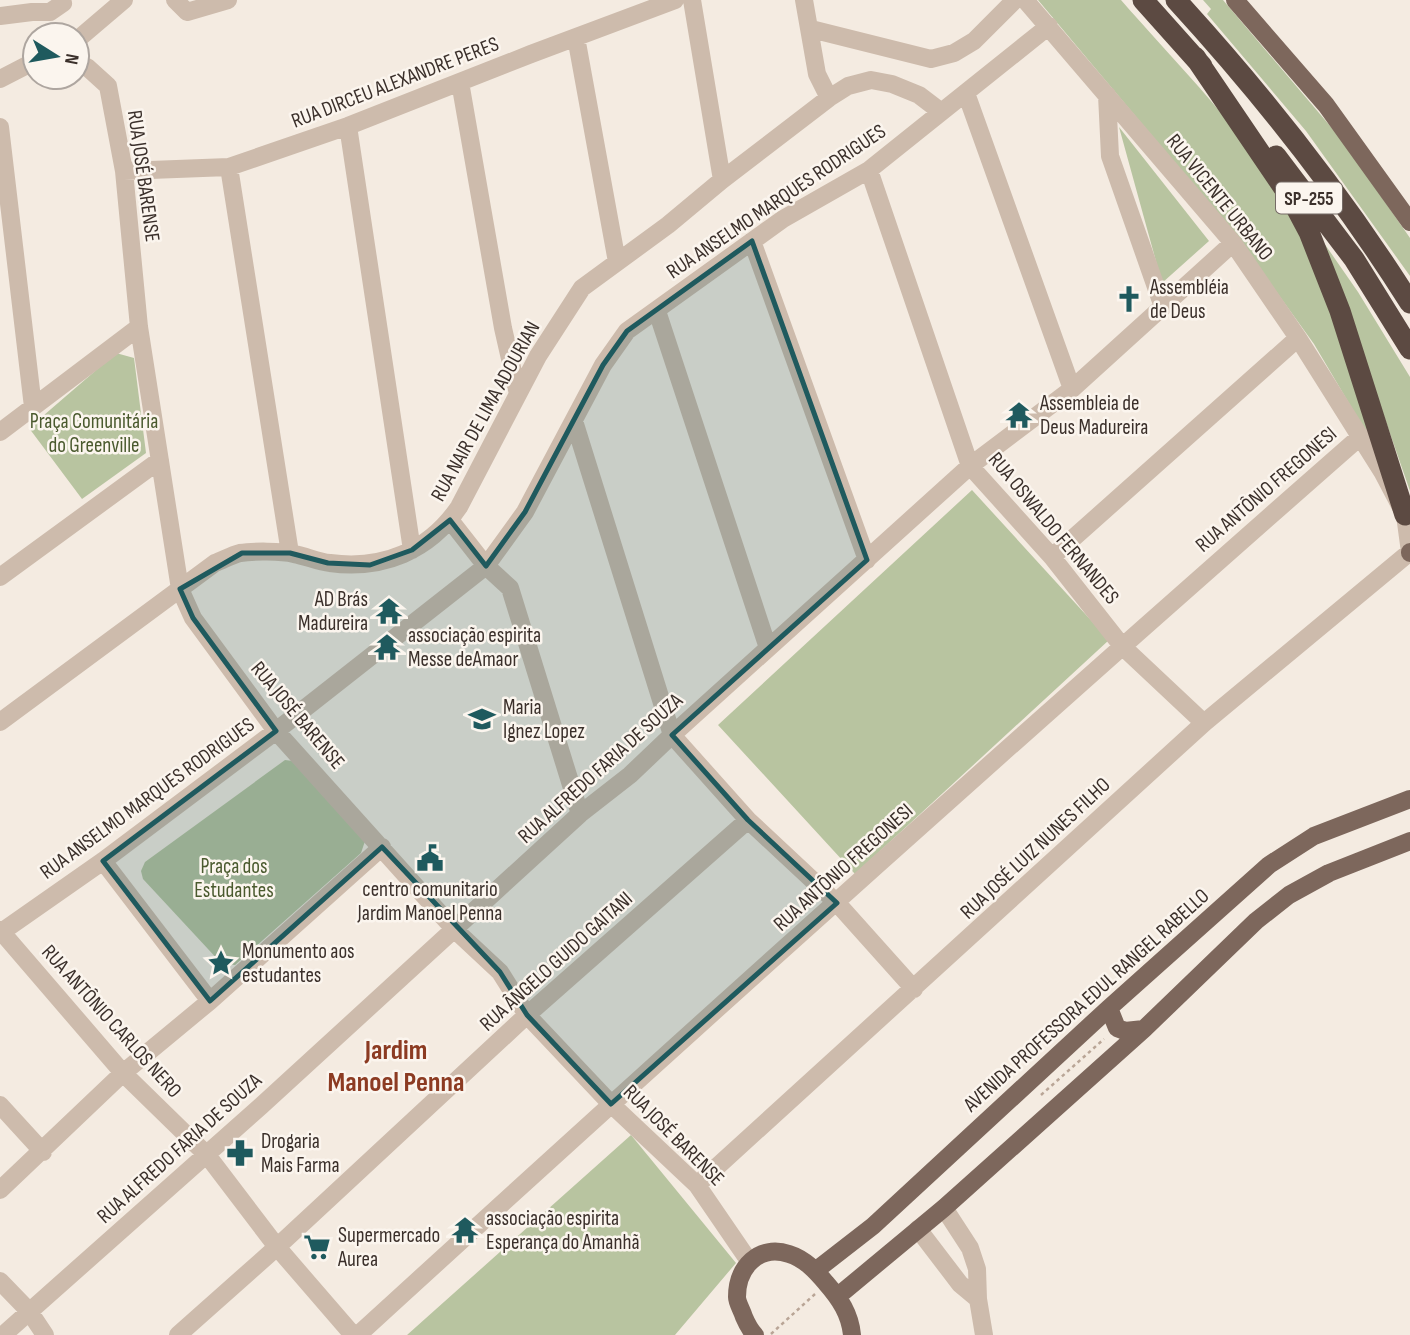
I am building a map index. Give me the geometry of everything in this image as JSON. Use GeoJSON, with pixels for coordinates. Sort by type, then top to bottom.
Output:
{"type":"FeatureCollection","features":[{"type":"Feature","properties":{"kind":"highway","name":"SP-255"},"geometry":{"type":"LineString","coordinates":[[1143,0],[1296,180],[1354,259],[1410,349]]}},
{"type":"Feature","properties":{"kind":"highway","name":"SP-255"},"geometry":{"type":"LineString","coordinates":[[1176,0],[1289,132],[1361,226],[1410,303]]}},
{"type":"Feature","properties":{"kind":"highway"},"geometry":{"type":"LineString","coordinates":[[1182,0],[1205,31]]}},
{"type":"Feature","properties":{"kind":"highway"},"geometry":{"type":"LineString","coordinates":[[1195,58],[1292,200],[1309,232],[1340,311],[1405,515]]}},
{"type":"Feature","properties":{"kind":"highway"},"geometry":{"type":"LineString","coordinates":[[1361,226],[1410,291]]}},
{"type":"Feature","properties":{"kind":"main road"},"geometry":{"type":"LineString","coordinates":[[1236,0],[1326,105],[1410,222]]}},
{"type":"Feature","properties":{"kind":"main road","name":"AVENIDA PROFESSORA EDUL RANGEL RABELLO"},"geometry":{"type":"LineString","coordinates":[[815,1271],[873,1226],[1109,1008],[1269,865],[1314,836],[1410,799]]}},
{"type":"Feature","properties":{"kind":"main road"},"geometry":{"type":"LineString","coordinates":[[838,1296],[944,1208],[1144,1029],[1256,921],[1289,895],[1329,873],[1410,841]]}},
{"type":"Feature","properties":{"kind":"main road"},"geometry":{"type":"LineString","coordinates":[[1109,1008],[1117,1028],[1125,1031],[1144,1029]]}},
{"type":"Feature","properties":{"kind":"main road"},"geometry":{"type":"LineString","coordinates":[[750,1333],[737,1299],[742,1271],[749,1261],[768,1252],[787,1253],[802,1259],[815,1271],[838,1296],[850,1320],[852,1335]]}},
{"type":"Feature","properties":{"kind":"street"},"geometry":{"type":"LineString","coordinates":[[0,14],[21,0]]}},
{"type":"Feature","properties":{"kind":"street"},"geometry":{"type":"LineString","coordinates":[[0,14],[50,12],[63,3],[62,0]]}},
{"type":"Feature","properties":{"kind":"street"},"geometry":{"type":"LineString","coordinates":[[91,28],[124,0]]}},
{"type":"Feature","properties":{"kind":"street"},"geometry":{"type":"LineString","coordinates":[[175,0],[187,12],[228,0]]}},
{"type":"Feature","properties":{"kind":"street","name":"RUA DIRCEU ALEXANDRE PERES"},"geometry":{"type":"LineString","coordinates":[[124,171],[229,167],[348,126],[675,0]]}},
{"type":"Feature","properties":{"kind":"street"},"geometry":{"type":"LineString","coordinates":[[692,0],[722,180]]}},
{"type":"Feature","properties":{"kind":"street"},"geometry":{"type":"LineString","coordinates":[[804,0],[817,74],[829,98]]}},
{"type":"Feature","properties":{"kind":"street"},"geometry":{"type":"LineString","coordinates":[[811,29],[931,59],[954,53],[974,41],[1015,0]]}},
{"type":"Feature","properties":{"kind":"street","name":"RUA VICENTE URBANO"},"geometry":{"type":"LineString","coordinates":[[1025,0],[1233,243],[1361,436],[1405,515]]}},
{"type":"Feature","properties":{"kind":"street","name":"RUA ANSELMO MARQUES RODRIGUES"},"geometry":{"type":"LineString","coordinates":[[0,931],[103,861],[486,566],[525,512],[603,365],[627,331],[783,219],[869,170],[1049,26]]}},
{"type":"Feature","properties":{"kind":"street"},"geometry":{"type":"LineString","coordinates":[[576,37],[617,262]]}},
{"type":"Feature","properties":{"kind":"street"},"geometry":{"type":"LineString","coordinates":[[0,79],[21,68]]}},
{"type":"Feature","properties":{"kind":"street","name":"RUA JOSÉ BARENSE"},"geometry":{"type":"LineString","coordinates":[[91,72],[108,86],[124,171],[139,327],[180,589],[193,618],[276,730],[455,930],[500,972],[527,1016],[611,1104],[697,1185],[749,1261]]}},
{"type":"Feature","properties":{"kind":"street","name":"RUA NAIR DE LIMA ADOURIAN"},"geometry":{"type":"LineString","coordinates":[[0,722],[215,563],[242,553],[290,553],[328,563],[370,565],[412,550],[430,540],[459,507],[538,355],[582,288],[848,86],[871,80],[892,83],[919,95],[940,111]]}},
{"type":"Feature","properties":{"kind":"street"},"geometry":{"type":"LineString","coordinates":[[460,82],[503,328],[518,394]]}},
{"type":"Feature","properties":{"kind":"street"},"geometry":{"type":"LineString","coordinates":[[966,93],[1072,389]]}},
{"type":"Feature","properties":{"kind":"street"},"geometry":{"type":"LineString","coordinates":[[1107,95],[1110,156],[1163,307]]}},
{"type":"Feature","properties":{"kind":"street"},"geometry":{"type":"LineString","coordinates":[[348,126],[412,550]]}},
{"type":"Feature","properties":{"kind":"street"},"geometry":{"type":"LineString","coordinates":[[0,127],[33,407]]}},
{"type":"Feature","properties":{"kind":"street"},"geometry":{"type":"LineString","coordinates":[[229,167],[290,553]]}},
{"type":"Feature","properties":{"kind":"street","name":"RUA OSWALDO FERNANDES"},"geometry":{"type":"LineString","coordinates":[[869,170],[970,466],[1052,557],[1122,646],[1204,723]]}},
{"type":"Feature","properties":{"kind":"street"},"geometry":{"type":"LineString","coordinates":[[752,241],[867,560]]}},
{"type":"Feature","properties":{"kind":"street","name":"RUA ALFREDO FARIA DE SOUZA"},"geometry":{"type":"LineString","coordinates":[[4,1335],[455,930],[580,814],[630,775],[970,466],[1072,389],[1233,243]]}},
{"type":"Feature","properties":{"kind":"street"},"geometry":{"type":"LineString","coordinates":[[0,286],[16,274]]}},
{"type":"Feature","properties":{"kind":"street"},"geometry":{"type":"LineString","coordinates":[[657,311],[768,648]]}},
{"type":"Feature","properties":{"kind":"street"},"geometry":{"type":"LineString","coordinates":[[0,432],[139,327]]}},
{"type":"Feature","properties":{"kind":"street"},"geometry":{"type":"LineString","coordinates":[[1052,557],[1298,338]]}},
{"type":"Feature","properties":{"kind":"street"},"geometry":{"type":"LineString","coordinates":[[573,421],[672,735],[748,820],[837,903],[914,989]]}},
{"type":"Feature","properties":{"kind":"street","name":"RUA ANTÔNIO FREGONESI"},"geometry":{"type":"LineString","coordinates":[[355,1335],[1122,646],[1361,436]]}},
{"type":"Feature","properties":{"kind":"street"},"geometry":{"type":"LineString","coordinates":[[0,577],[160,460]]}},
{"type":"Feature","properties":{"kind":"street"},"geometry":{"type":"LineString","coordinates":[[1405,515],[1410,552]]}},
{"type":"Feature","properties":{"kind":"street"},"geometry":{"type":"LineString","coordinates":[[450,520],[486,566],[510,588],[580,814]]}},
{"type":"Feature","properties":{"kind":"street","name":"RUA JOSÉ LUIZ NUNES FILHO"},"geometry":{"type":"LineString","coordinates":[[697,1185],[1204,723],[1410,552]]}},
{"type":"Feature","properties":{"kind":"street","name":"RUA ÂNGELO GUIDO GAITANI"},"geometry":{"type":"LineString","coordinates":[[178,1335],[527,1016],[748,820]]}},
{"type":"Feature","properties":{"kind":"street"},"geometry":{"type":"LineString","coordinates":[[0,1190],[43,1152],[123,1073],[211,1001],[382,847]]}},
{"type":"Feature","properties":{"kind":"street"},"geometry":{"type":"LineString","coordinates":[[103,861],[211,1001]]}},
{"type":"Feature","properties":{"kind":"street","name":"RUA ANTÔNIO CARLOS NERO"},"geometry":{"type":"LineString","coordinates":[[0,931],[123,1073],[207,1154],[277,1247],[355,1335]]}},
{"type":"Feature","properties":{"kind":"street"},"geometry":{"type":"LineString","coordinates":[[0,1105],[43,1152]]}},
{"type":"Feature","properties":{"kind":"street"},"geometry":{"type":"LineString","coordinates":[[944,1208],[970,1248],[977,1269],[978,1299],[984,1335]]}},
{"type":"Feature","properties":{"kind":"street"},"geometry":{"type":"LineString","coordinates":[[918,1229],[961,1284],[978,1299]]}},
{"type":"Feature","properties":{"kind":"street"},"geometry":{"type":"LineString","coordinates":[[961,1284],[977,1269]]}},
{"type":"Feature","properties":{"kind":"street"},"geometry":{"type":"LineString","coordinates":[[0,1282],[29,1311],[45,1335]]}},
{"type":"Feature","properties":{"kind":"highlighted area"},"geometry":{"type":"Polygon","coordinates":[[[752,241],[867,560],[672,735],[748,820],[837,903],[611,1104],[527,1015],[500,972],[382,847],[210,1001],[103,861],[276,731],[193,618],[180,589],[242,553],[290,553],[328,563],[370,565],[412,550],[450,520],[486,566],[525,512],[603,365],[627,331],[752,241]]]}},
{"type":"Feature","properties":{"kind":"green space"},"geometry":{"type":"Polygon","coordinates":[[[1038,0],[1121,0],[1245,142],[1280,194],[1309,253],[1333,316],[1373,444],[1314,344],[1236,236],[1038,0]]]}},
{"type":"Feature","properties":{"kind":"green space"},"geometry":{"type":"Polygon","coordinates":[[[1203,0],[1223,0],[1342,140],[1410,238],[1410,276],[1306,131],[1207,14],[1211,9],[1203,0]]]}},
{"type":"Feature","properties":{"kind":"green space"},"geometry":{"type":"Polygon","coordinates":[[[1119,127],[1209,241],[1162,283],[1119,127]]]}},
{"type":"Feature","properties":{"kind":"green space"},"geometry":{"type":"Polygon","coordinates":[[[1324,243],[1358,292],[1410,377],[1410,491],[1324,243]]]}},
{"type":"Feature","properties":{"kind":"green space","name":"Praça Comunitária do Greenville"},"geometry":{"type":"Polygon","coordinates":[[[116,353],[134,358],[146,453],[82,499],[29,428],[116,353]]]}},
{"type":"Feature","properties":{"kind":"green space"},"geometry":{"type":"Polygon","coordinates":[[[972,490],[1109,640],[855,874],[718,725],[972,490]]]}},
{"type":"Feature","properties":{"kind":"green space","name":"Praça dos Estudantes"},"geometry":{"type":"Polygon","coordinates":[[[285,760],[293,761],[365,841],[361,853],[235,965],[221,963],[143,879],[141,871],[145,862],[285,760]]]}},
{"type":"Feature","properties":{"kind":"green space"},"geometry":{"type":"Polygon","coordinates":[[[631,1135],[736,1263],[675,1335],[407,1335],[631,1135]]]}},
{"type":"Feature","properties":{"kind":"place","name":"Assembléia de Deus"},"geometry":{"type":"Point","coordinates":[1129,299]}},
{"type":"Feature","properties":{"kind":"place","name":"Assembleia de Deus Madureira"},"geometry":{"type":"Point","coordinates":[1019,415]}},
{"type":"Feature","properties":{"kind":"place","name":"AD Brás Madureira"},"geometry":{"type":"Point","coordinates":[389,611]}},
{"type":"Feature","properties":{"kind":"place","name":"associação espirita Messe deAmaor"},"geometry":{"type":"Point","coordinates":[387,647]}},
{"type":"Feature","properties":{"kind":"place","name":"Maria Ignez Lopez"},"geometry":{"type":"Point","coordinates":[482,719]}},
{"type":"Feature","properties":{"kind":"place","name":"centro comunitario Jardim Manoel Penna"},"geometry":{"type":"Point","coordinates":[430,858]}},
{"type":"Feature","properties":{"kind":"place","name":"Monumento aos estudantes"},"geometry":{"type":"Point","coordinates":[221,963]}},
{"type":"Feature","properties":{"kind":"place","name":"Drogaria Mais Farma"},"geometry":{"type":"Point","coordinates":[240,1153]}},
{"type":"Feature","properties":{"kind":"place","name":"associação espirita Esperança do Amanhã"},"geometry":{"type":"Point","coordinates":[465,1230]}},
{"type":"Feature","properties":{"kind":"place","name":"Supermercado Aurea"},"geometry":{"type":"Point","coordinates":[317,1247]}},
{"type":"Feature","properties":{"kind":"district","name":"Jardim Manoel Penna"},"geometry":{"type":"Point","coordinates":[396,1065]}}]}
